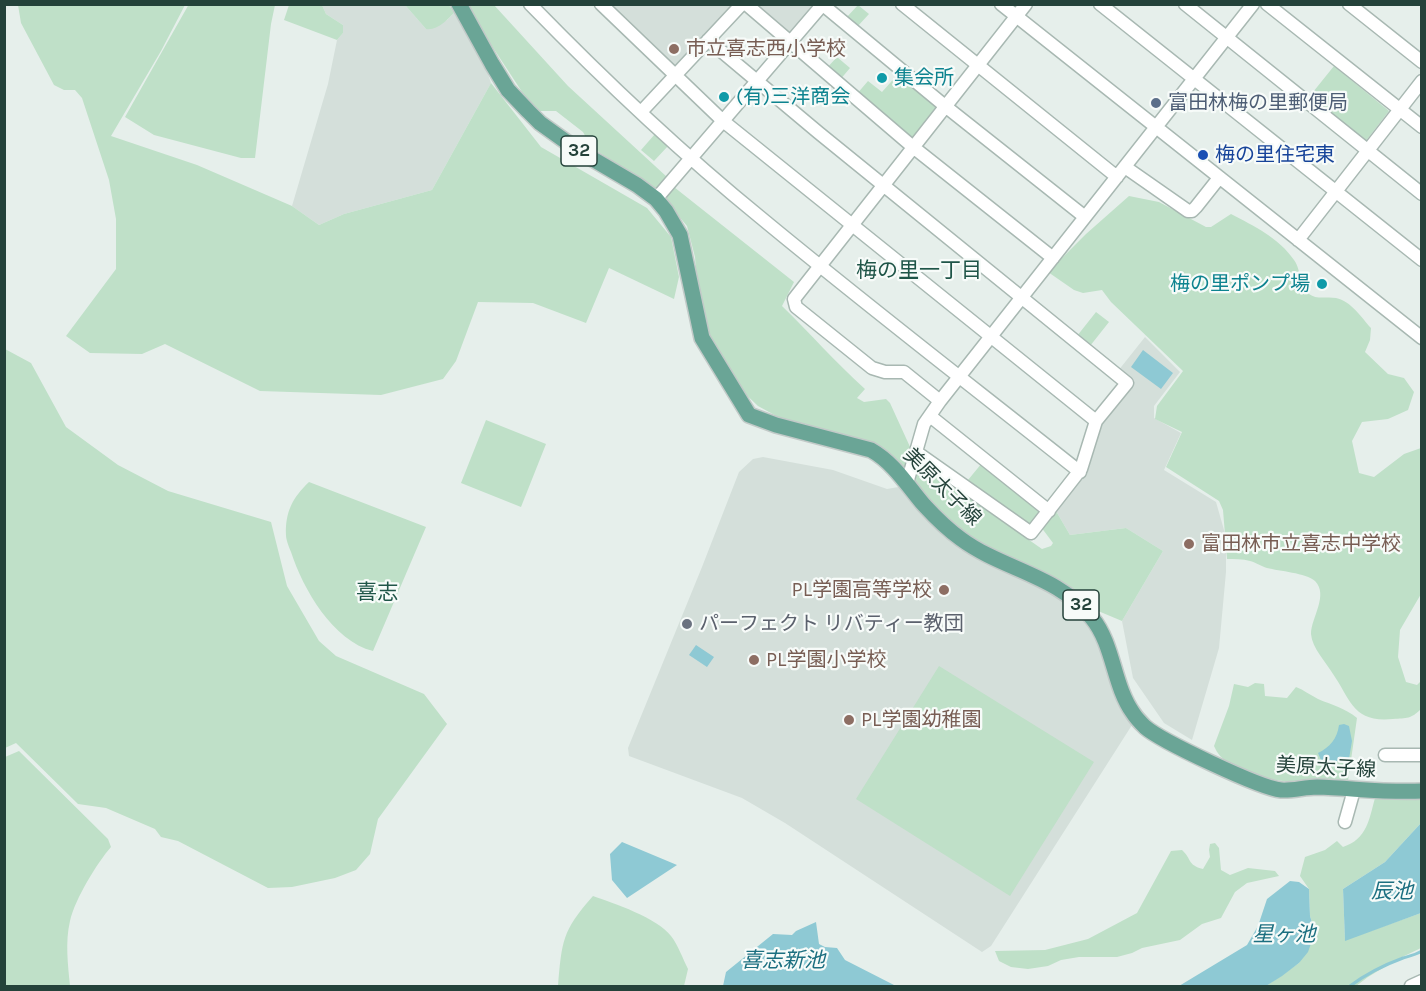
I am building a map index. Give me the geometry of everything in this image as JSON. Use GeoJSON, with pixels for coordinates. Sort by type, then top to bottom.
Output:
{"type":"FeatureCollection","features":[{"type":"Feature","properties":{"kind":"main road","name":"美原太子線"},"geometry":{"type":"LineString","coordinates":[[459,4],[508,90],[534,117],[579,151],[637,185],[656,199],[666,211],[680,235],[699,329],[705,347],[749,415],[776,425],[871,450],[888,462],[924,505],[963,541],[1050,582],[1068,593],[1101,632],[1125,699],[1134,714],[1146,728],[1171,743],[1282,790],[1313,787],[1389,792],[1421,790]]}},
{"type":"Feature","properties":{"kind":"street"},"geometry":{"type":"LineString","coordinates":[[530,4],[641,112],[759,217],[1080,471]]}},
{"type":"Feature","properties":{"kind":"street"},"geometry":{"type":"LineString","coordinates":[[601,4],[723,121],[1096,421]]}},
{"type":"Feature","properties":{"kind":"street"},"geometry":{"type":"LineString","coordinates":[[641,112],[744,4],[913,147],[1053,258]]}},
{"type":"Feature","properties":{"kind":"street"},"geometry":{"type":"LineString","coordinates":[[902,4],[1117,177]]}},
{"type":"Feature","properties":{"kind":"street"},"geometry":{"type":"LineString","coordinates":[[1001,4],[1421,337]]}},
{"type":"Feature","properties":{"kind":"street"},"geometry":{"type":"LineString","coordinates":[[940,401],[904,372],[885,372],[872,368],[795,307],[794,303],[796,294],[1026,4]]}},
{"type":"Feature","properties":{"kind":"street"},"geometry":{"type":"LineString","coordinates":[[1100,4],[1422,260]]}},
{"type":"Feature","properties":{"kind":"street"},"geometry":{"type":"LineString","coordinates":[[1185,4],[1422,194]]}},
{"type":"Feature","properties":{"kind":"street"},"geometry":{"type":"LineString","coordinates":[[907,483],[924,424],[940,401],[1253,4]]}},
{"type":"Feature","properties":{"kind":"street"},"geometry":{"type":"LineString","coordinates":[[1267,4],[1422,127]]}},
{"type":"Feature","properties":{"kind":"street"},"geometry":{"type":"LineString","coordinates":[[1350,4],[1422,62]]}},
{"type":"Feature","properties":{"kind":"street"},"geometry":{"type":"LineString","coordinates":[[656,199],[823,5],[1085,217]]}},
{"type":"Feature","properties":{"kind":"street"},"geometry":{"type":"LineString","coordinates":[[708,40],[1126,383],[1096,421],[1080,471],[1031,533],[916,452]]}},
{"type":"Feature","properties":{"kind":"street"},"geometry":{"type":"LineString","coordinates":[[1298,240],[1422,81]]}},
{"type":"Feature","properties":{"kind":"street"},"geometry":{"type":"LineString","coordinates":[[1125,166],[1188,211],[1196,207],[1219,177]]}},
{"type":"Feature","properties":{"kind":"street"},"geometry":{"type":"LineString","coordinates":[[930,416],[1049,511]]}},
{"type":"Feature","properties":{"kind":"street"},"geometry":{"type":"LineString","coordinates":[[1385,754],[1422,755]]}},
{"type":"Feature","properties":{"kind":"street"},"geometry":{"type":"LineString","coordinates":[[1345,822],[1354,789]]}},
{"type":"Feature","properties":{"kind":"street"},"geometry":{"type":"LineString","coordinates":[[1411,987],[1422,981]]}},
{"type":"Feature","properties":{"kind":"shaded area"},"geometry":{"type":"Polygon","coordinates":[[[322,5],[405,5],[426,29],[447,20],[454,13],[486,68],[491,83],[432,190],[344,214],[319,225],[292,206],[328,84],[337,40],[343,33],[343,25],[326,14],[322,5]]]}},
{"type":"Feature","properties":{"kind":"shaded area","name":"市立喜志西小学校"},"geometry":{"type":"Polygon","coordinates":[[[609,5],[735,5],[675,69],[609,5]]]}},
{"type":"Feature","properties":{"kind":"shaded area"},"geometry":{"type":"Polygon","coordinates":[[[752,5],[814,5],[787,35],[752,5]]]}},
{"type":"Feature","properties":{"kind":"shaded area","name":"富田林市立喜志中学校"},"geometry":{"type":"Polygon","coordinates":[[[1145,337],[1180,372],[1154,406],[1154,418],[1181,433],[1164,470],[1216,502],[1226,537],[1226,572],[1219,648],[1192,740],[1164,723],[1133,678],[1122,621],[1163,551],[1126,528],[1070,535],[1056,511],[1083,475],[1098,424],[1131,381],[1118,371],[1145,337]]]}},
{"type":"Feature","properties":{"kind":"shaded area"},"geometry":{"type":"Polygon","coordinates":[[[763,457],[833,470],[887,489],[904,486],[923,516],[943,536],[961,550],[1045,587],[1077,612],[1095,636],[1120,706],[1132,725],[991,946],[982,952],[785,823],[742,798],[629,756],[628,748],[739,472],[753,459],[763,457]]]}},
{"type":"Feature","properties":{"kind":"green space"},"geometry":{"type":"Polygon","coordinates":[[[189,4],[275,5],[255,158],[241,158],[154,135],[125,117],[189,4]]]}},
{"type":"Feature","properties":{"kind":"green space"},"geometry":{"type":"Polygon","coordinates":[[[18,5],[185,5],[111,136],[197,165],[292,206],[319,225],[344,214],[432,190],[491,83],[541,147],[647,208],[671,237],[679,277],[674,299],[609,268],[586,323],[533,303],[478,302],[456,361],[443,379],[381,395],[260,391],[165,344],[142,354],[90,353],[66,336],[116,269],[116,219],[109,180],[82,98],[75,90],[64,90],[54,85],[21,23],[18,5]]]}},
{"type":"Feature","properties":{"kind":"green space"},"geometry":{"type":"Polygon","coordinates":[[[289,5],[322,5],[326,14],[343,25],[343,33],[337,40],[284,20],[289,5]]]}},
{"type":"Feature","properties":{"kind":"green space"},"geometry":{"type":"Polygon","coordinates":[[[405,5],[449,5],[454,13],[438,27],[426,29],[405,5]]]}},
{"type":"Feature","properties":{"kind":"green space"},"geometry":{"type":"Polygon","coordinates":[[[465,5],[494,5],[568,86],[667,177],[657,190],[600,153],[590,145],[583,132],[556,111],[539,111],[528,101],[465,5]]]}},
{"type":"Feature","properties":{"kind":"green space"},"geometry":{"type":"Polygon","coordinates":[[[858,5],[869,14],[857,27],[846,18],[858,5]]]}},
{"type":"Feature","properties":{"kind":"green space"},"geometry":{"type":"Polygon","coordinates":[[[837,57],[850,68],[839,81],[825,70],[837,57]]]}},
{"type":"Feature","properties":{"kind":"green space"},"geometry":{"type":"Polygon","coordinates":[[[1334,66],[1389,111],[1365,142],[1309,97],[1334,66]]]}},
{"type":"Feature","properties":{"kind":"green space"},"geometry":{"type":"Polygon","coordinates":[[[898,74],[938,106],[911,140],[856,95],[868,81],[882,92],[898,74]]]}},
{"type":"Feature","properties":{"kind":"green space"},"geometry":{"type":"Polygon","coordinates":[[[655,134],[668,146],[654,161],[641,150],[655,134]]]}},
{"type":"Feature","properties":{"kind":"green space"},"geometry":{"type":"Polygon","coordinates":[[[674,187],[794,282],[782,306],[865,389],[857,398],[864,402],[886,399],[890,403],[911,449],[904,469],[806,426],[780,418],[758,406],[736,385],[715,356],[698,298],[695,257],[687,226],[666,201],[664,193],[674,187]]]}},
{"type":"Feature","properties":{"kind":"green space"},"geometry":{"type":"Polygon","coordinates":[[[1129,196],[1159,202],[1206,227],[1211,227],[1231,214],[1266,233],[1294,260],[1303,286],[1309,294],[1315,297],[1341,300],[1355,310],[1371,328],[1370,340],[1365,352],[1388,374],[1404,378],[1414,392],[1408,410],[1388,419],[1362,422],[1352,441],[1359,473],[1374,477],[1404,454],[1421,448],[1421,594],[1400,630],[1398,657],[1406,682],[1417,685],[1421,681],[1421,709],[1411,716],[1393,719],[1369,717],[1361,713],[1349,701],[1312,639],[1312,628],[1320,600],[1319,587],[1315,581],[1305,576],[1267,568],[1250,561],[1227,559],[1223,510],[1219,501],[1166,467],[1182,432],[1155,419],[1157,406],[1183,371],[1111,302],[1102,290],[1083,293],[1074,290],[1048,272],[1129,196]]]}},
{"type":"Feature","properties":{"kind":"green space"},"geometry":{"type":"Polygon","coordinates":[[[1096,312],[1109,322],[1090,346],[1077,336],[1096,312]]]}},
{"type":"Feature","properties":{"kind":"green space"},"geometry":{"type":"Polygon","coordinates":[[[5,349],[31,363],[66,427],[118,465],[168,491],[271,522],[287,586],[319,641],[336,656],[424,694],[447,724],[378,819],[370,854],[356,870],[335,878],[292,887],[268,888],[178,841],[161,837],[155,829],[106,808],[78,804],[16,743],[5,748],[5,349]]]}},
{"type":"Feature","properties":{"kind":"green space"},"geometry":{"type":"Polygon","coordinates":[[[486,420],[546,444],[521,507],[461,483],[486,420]]]}},
{"type":"Feature","properties":{"kind":"green space"},"geometry":{"type":"Polygon","coordinates":[[[982,463],[1041,511],[1029,525],[968,480],[982,463]]]}},
{"type":"Feature","properties":{"kind":"green space"},"geometry":{"type":"Polygon","coordinates":[[[920,464],[1042,549],[1053,543],[1041,527],[1056,511],[1070,535],[1126,528],[1163,551],[1122,621],[1091,608],[1068,589],[1035,568],[963,536],[914,484],[920,464]]]}},
{"type":"Feature","properties":{"kind":"green space"},"geometry":{"type":"Polygon","coordinates":[[[309,482],[426,527],[373,651],[345,637],[333,625],[312,597],[296,566],[286,539],[287,519],[294,499],[309,482]]]}},
{"type":"Feature","properties":{"kind":"green space"},"geometry":{"type":"Polygon","coordinates":[[[939,666],[1094,762],[1010,896],[856,799],[939,666]]]}},
{"type":"Feature","properties":{"kind":"green space"},"geometry":{"type":"Polygon","coordinates":[[[1255,683],[1264,684],[1265,696],[1287,698],[1296,687],[1357,718],[1348,781],[1314,783],[1273,780],[1236,768],[1223,759],[1214,746],[1229,706],[1234,684],[1248,687],[1255,683]]]}},
{"type":"Feature","properties":{"kind":"green space"},"geometry":{"type":"Polygon","coordinates":[[[19,751],[108,839],[111,847],[87,882],[70,921],[67,945],[70,986],[5,986],[5,757],[19,751]]]}},
{"type":"Feature","properties":{"kind":"green space"},"geometry":{"type":"Polygon","coordinates":[[[1421,797],[1421,823],[1385,862],[1343,889],[1345,940],[1421,913],[1421,948],[1396,960],[1356,986],[1266,986],[1299,963],[1315,932],[1310,916],[1309,889],[1300,876],[1305,857],[1325,850],[1337,841],[1343,847],[1357,839],[1366,828],[1375,798],[1421,797]]]}},
{"type":"Feature","properties":{"kind":"green space"},"geometry":{"type":"Polygon","coordinates":[[[1215,843],[1219,848],[1221,870],[1230,875],[1248,868],[1275,871],[1279,876],[1247,883],[1235,892],[1221,918],[1202,924],[1180,940],[1142,948],[1117,957],[1079,957],[1028,969],[1011,967],[999,961],[995,951],[1045,950],[1088,939],[1137,913],[1171,851],[1182,850],[1192,864],[1203,869],[1210,857],[1210,844],[1215,843]]]}},
{"type":"Feature","properties":{"kind":"green space"},"geometry":{"type":"Polygon","coordinates":[[[593,896],[635,912],[665,929],[676,944],[688,969],[684,986],[558,986],[565,937],[575,918],[593,896]]]}},
{"type":"Feature","properties":{"kind":"water"},"geometry":{"type":"Polygon","coordinates":[[[1143,350],[1173,373],[1161,389],[1131,367],[1143,350]]]}},
{"type":"Feature","properties":{"kind":"water"},"geometry":{"type":"Polygon","coordinates":[[[696,645],[714,657],[707,667],[689,655],[696,645]]]}},
{"type":"Feature","properties":{"kind":"water"},"geometry":{"type":"Polygon","coordinates":[[[1339,725],[1349,726],[1352,741],[1349,759],[1333,762],[1321,760],[1318,753],[1335,738],[1339,725]]]}},
{"type":"Feature","properties":{"kind":"water","name":"辰池"},"geometry":{"type":"Polygon","coordinates":[[[1421,823],[1421,913],[1345,941],[1343,889],[1385,862],[1421,823]]]}},
{"type":"Feature","properties":{"kind":"water"},"geometry":{"type":"Polygon","coordinates":[[[622,842],[677,865],[627,898],[612,880],[610,854],[622,842]]]}},
{"type":"Feature","properties":{"kind":"water","name":"星ヶ池"},"geometry":{"type":"Polygon","coordinates":[[[1290,881],[1299,882],[1309,889],[1310,916],[1315,932],[1308,952],[1299,963],[1266,986],[1179,986],[1247,945],[1258,926],[1267,899],[1290,881]]]}},
{"type":"Feature","properties":{"kind":"water","name":"喜志新池"},"geometry":{"type":"Polygon","coordinates":[[[816,922],[819,944],[837,948],[845,960],[895,986],[723,986],[726,972],[773,934],[792,935],[816,922]]]}},
{"type":"Feature","properties":{"kind":"waterway"},"geometry":{"type":"LineString","coordinates":[[1350,986],[1382,967],[1422,951]]}},
{"type":"Feature","properties":{"kind":"place","name":"市立喜志西小学校"},"geometry":{"type":"Point","coordinates":[674,49]}},
{"type":"Feature","properties":{"kind":"place","name":"集会所"},"geometry":{"type":"Point","coordinates":[882,78]}},
{"type":"Feature","properties":{"kind":"place","name":"(有)三洋商会"},"geometry":{"type":"Point","coordinates":[724,97]}},
{"type":"Feature","properties":{"kind":"place","name":"富田林梅の里郵便局"},"geometry":{"type":"Point","coordinates":[1156,103]}},
{"type":"Feature","properties":{"kind":"place","name":"梅の里住宅東"},"geometry":{"type":"Point","coordinates":[1203,155]}},
{"type":"Feature","properties":{"kind":"place","name":"梅の里ポンプ場"},"geometry":{"type":"Point","coordinates":[1322,284]}},
{"type":"Feature","properties":{"kind":"place","name":"富田林市立喜志中学校"},"geometry":{"type":"Point","coordinates":[1189,544]}},
{"type":"Feature","properties":{"kind":"place","name":"PL学園高等学校"},"geometry":{"type":"Point","coordinates":[944,590]}},
{"type":"Feature","properties":{"kind":"place","name":"パーフェクト リバティー教団"},"geometry":{"type":"Point","coordinates":[687,624]}},
{"type":"Feature","properties":{"kind":"place","name":"PL学園小学校"},"geometry":{"type":"Point","coordinates":[754,660]}},
{"type":"Feature","properties":{"kind":"place","name":"PL学園幼稚園"},"geometry":{"type":"Point","coordinates":[849,720]}},
{"type":"Feature","properties":{"kind":"district","name":"梅の里一丁目"},"geometry":{"type":"Point","coordinates":[919,271]}},
{"type":"Feature","properties":{"kind":"district","name":"喜志"},"geometry":{"type":"Point","coordinates":[377,593]}}]}
